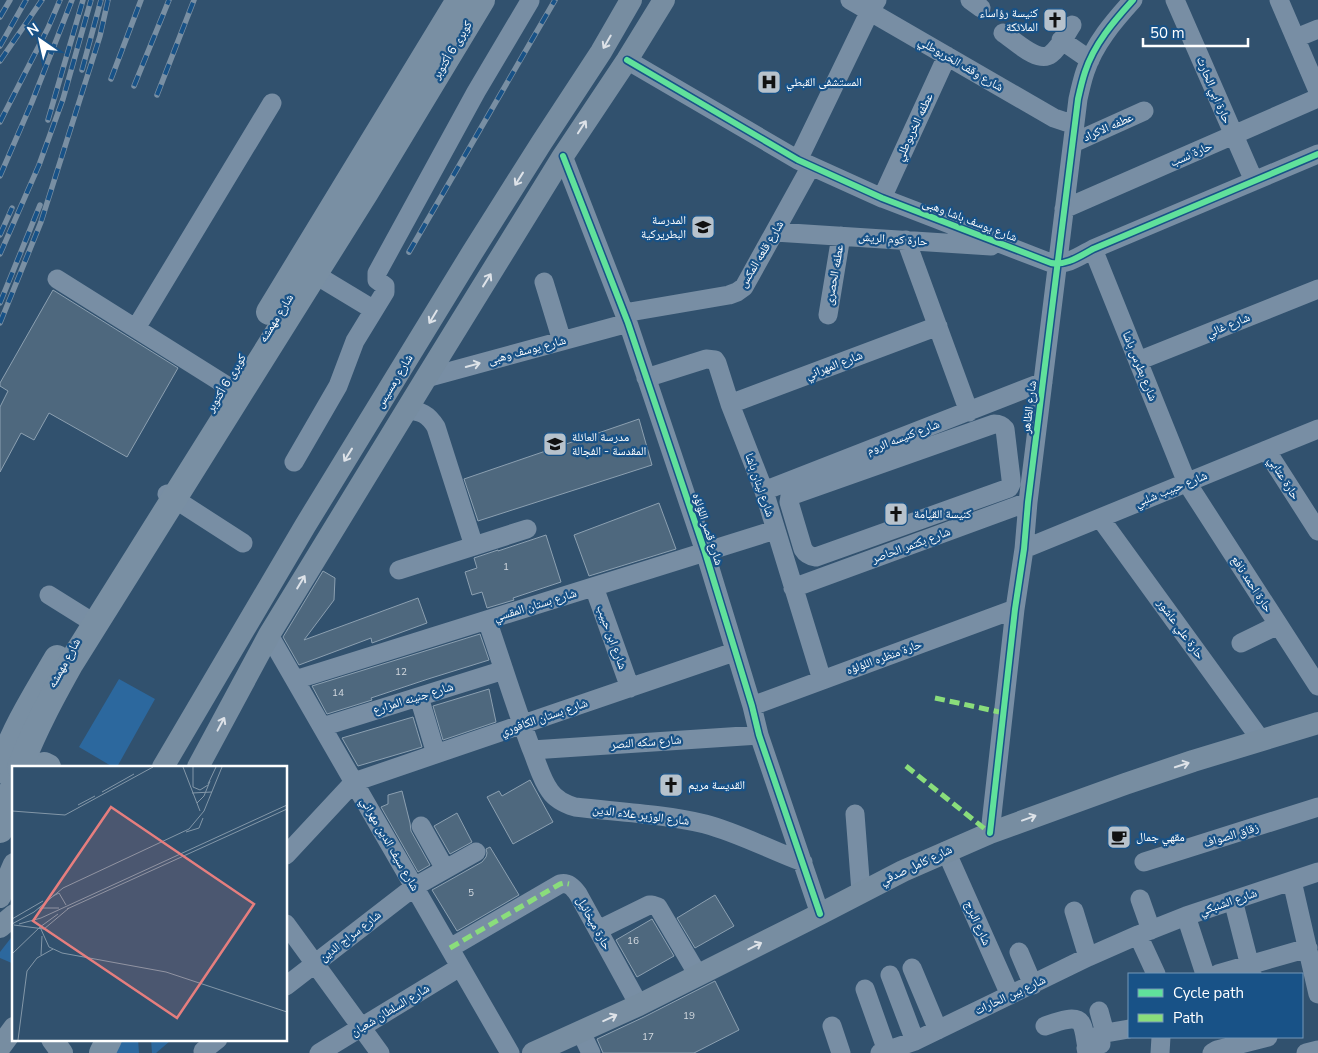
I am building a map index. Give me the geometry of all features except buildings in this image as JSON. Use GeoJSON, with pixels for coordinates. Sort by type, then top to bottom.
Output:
{"type":"FeatureCollection","features":[{"type":"Feature","properties":{"kind":"highway","name":"كوبرى 6 أكتوبر"},"geometry":{"type":"LineString","coordinates":[[0,770],[7,749],[18,727],[56,658],[133,536],[459,0]]}},
{"type":"Feature","properties":{"kind":"highway"},"geometry":{"type":"LineString","coordinates":[[392,128],[407,113],[475,0]]}},
{"type":"Feature","properties":{"kind":"highway","name":"كوبرى 6 أكتوبر"},"geometry":{"type":"LineString","coordinates":[[40,766],[29,742],[71,663],[366,192],[482,0]]}},
{"type":"Feature","properties":{"kind":"highway"},"geometry":{"type":"LineString","coordinates":[[0,830],[12,790]]}},
{"type":"Feature","properties":{"kind":"highway"},"geometry":{"type":"LineString","coordinates":[[0,840],[12,819]]}},
{"type":"Feature","properties":{"kind":"highway"},"geometry":{"type":"LineString","coordinates":[[102,1053],[108,1040]]}},
{"type":"Feature","properties":{"kind":"main road","name":"شارع مهمشه"},"geometry":{"type":"LineString","coordinates":[[40,766],[30,742],[29,733],[33,718],[92,615],[306,269],[469,0]]}},
{"type":"Feature","properties":{"kind":"main road","name":"شارع رمسيس"},"geometry":{"type":"LineString","coordinates":[[164,766],[315,509],[542,142],[601,52],[631,0]]}},
{"type":"Feature","properties":{"kind":"main road","name":"شارع رمسيس"},"geometry":{"type":"LineString","coordinates":[[199,766],[269,635],[564,156],[664,0]]}},
{"type":"Feature","properties":{"kind":"main road","name":"شارع كامل صدقي"},"geometry":{"type":"LineString","coordinates":[[533,1053],[639,1004],[861,892],[990,832],[1125,784],[1318,723]]}},
{"type":"Feature","properties":{"kind":"main road"},"geometry":{"type":"LineString","coordinates":[[0,897],[12,869]]}},
{"type":"Feature","properties":{"kind":"main road"},"geometry":{"type":"LineString","coordinates":[[0,927],[12,918]]}},
{"type":"Feature","properties":{"kind":"main road"},"geometry":{"type":"LineString","coordinates":[[0,1047],[12,1031]]}},
{"type":"Feature","properties":{"kind":"main road"},"geometry":{"type":"LineString","coordinates":[[53,1040],[62,1053]]}},
{"type":"Feature","properties":{"kind":"main road"},"geometry":{"type":"LineString","coordinates":[[66,1053],[71,1040]]}},
{"type":"Feature","properties":{"kind":"street","name":"شارع وقف الخربوطلي"},"geometry":{"type":"LineString","coordinates":[[850,0],[873,6],[947,56],[1054,118],[1075,124]]}},
{"type":"Feature","properties":{"kind":"street","name":"حارة ابي الحارث"},"geometry":{"type":"LineString","coordinates":[[1175,0],[1254,181]]}},
{"type":"Feature","properties":{"kind":"street"},"geometry":{"type":"LineString","coordinates":[[294,462],[338,386],[352,347],[386,289],[386,286],[377,280],[377,273],[476,92],[530,1]]}},
{"type":"Feature","properties":{"kind":"street","name":"شارع الظاهر"},"geometry":{"type":"LineString","coordinates":[[990,832],[1015,609],[1024,549],[1028,502],[1078,99],[1090,60],[1106,31],[1130,1]]}},
{"type":"Feature","properties":{"kind":"street"},"geometry":{"type":"LineString","coordinates":[[1286,2],[1296,38],[1318,91]]}},
{"type":"Feature","properties":{"kind":"street","name":"شارع قلعه المكس"},"geometry":{"type":"LineString","coordinates":[[626,318],[729,295],[744,287],[775,232],[873,6]]}},
{"type":"Feature","properties":{"kind":"street"},"geometry":{"type":"LineString","coordinates":[[1296,38],[1318,29]]}},
{"type":"Feature","properties":{"kind":"street"},"geometry":{"type":"LineString","coordinates":[[1003,33],[1037,56],[1045,57],[1050,55],[1067,32],[1090,60]]}},
{"type":"Feature","properties":{"kind":"street","name":"عطفه الخربوطلي"},"geometry":{"type":"LineString","coordinates":[[882,198],[947,56]]}},
{"type":"Feature","properties":{"kind":"street","name":"شارع يوسف باشا وهبى"},"geometry":{"type":"LineString","coordinates":[[627,60],[805,163],[882,198],[1051,264],[1058,264]]}},
{"type":"Feature","properties":{"kind":"street","name":"حارة نسب"},"geometry":{"type":"LineString","coordinates":[[1064,209],[1318,98]]}},
{"type":"Feature","properties":{"kind":"street"},"geometry":{"type":"LineString","coordinates":[[136,328],[272,103]]}},
{"type":"Feature","properties":{"kind":"street","name":"عطفه الاكراد"},"geometry":{"type":"LineString","coordinates":[[1072,143],[1144,111]]}},
{"type":"Feature","properties":{"kind":"street"},"geometry":{"type":"LineString","coordinates":[[1058,264],[1318,154]]}},
{"type":"Feature","properties":{"kind":"street","name":"شارع قصر اللؤلؤه"},"geometry":{"type":"LineString","coordinates":[[564,156],[626,318],[705,552],[759,735],[820,914]]}},
{"type":"Feature","properties":{"kind":"street","name":"حارة كوم الريش"},"geometry":{"type":"LineString","coordinates":[[775,232],[1011,247]]}},
{"type":"Feature","properties":{"kind":"street","name":"عطفه الحصرى"},"geometry":{"type":"LineString","coordinates":[[828,315],[841,236]]}},
{"type":"Feature","properties":{"kind":"street"},"geometry":{"type":"LineString","coordinates":[[906,240],[969,412]]}},
{"type":"Feature","properties":{"kind":"street","name":"شارع بطرس باشا"},"geometry":{"type":"LineString","coordinates":[[1093,249],[1187,483]]}},
{"type":"Feature","properties":{"kind":"street"},"geometry":{"type":"LineString","coordinates":[[306,269],[374,310]]}},
{"type":"Feature","properties":{"kind":"street"},"geometry":{"type":"LineString","coordinates":[[57,279],[232,389]]}},
{"type":"Feature","properties":{"kind":"street"},"geometry":{"type":"LineString","coordinates":[[544,282],[562,341]]}},
{"type":"Feature","properties":{"kind":"street","name":"شارع غالي"},"geometry":{"type":"LineString","coordinates":[[1138,361],[1318,289]]}},
{"type":"Feature","properties":{"kind":"street","name":"شارع يوسف وهبى"},"geometry":{"type":"LineString","coordinates":[[426,378],[562,341],[626,318]]}},
{"type":"Feature","properties":{"kind":"street","name":"شارع المهراني"},"geometry":{"type":"LineString","coordinates":[[730,404],[938,326]]}},
{"type":"Feature","properties":{"kind":"street","name":"شارع لينان باشا"},"geometry":{"type":"LineString","coordinates":[[646,378],[706,358],[717,362],[730,404],[764,492],[822,680]]}},
{"type":"Feature","properties":{"kind":"street","name":"شارع كنيسه الروم"},"geometry":{"type":"LineString","coordinates":[[764,492],[1043,382]]}},
{"type":"Feature","properties":{"kind":"street"},"geometry":{"type":"LineString","coordinates":[[406,410],[415,410],[424,414],[431,419],[436,427],[474,546]]}},
{"type":"Feature","properties":{"kind":"street"},"geometry":{"type":"LineString","coordinates":[[994,424],[998,424],[1005,429],[1011,479],[1009,488],[904,526],[816,556],[810,556],[803,549],[789,499],[790,496],[994,424]]}},
{"type":"Feature","properties":{"kind":"street","name":"شارع حبيب شلبي"},"geometry":{"type":"LineString","coordinates":[[1024,549],[1318,429]]}},
{"type":"Feature","properties":{"kind":"street","name":"حارة عتابي"},"geometry":{"type":"LineString","coordinates":[[1266,450],[1318,531]]}},
{"type":"Feature","properties":{"kind":"street","name":"حارة احمد نافع"},"geometry":{"type":"LineString","coordinates":[[1187,483],[1318,686]]}},
{"type":"Feature","properties":{"kind":"street"},"geometry":{"type":"LineString","coordinates":[[167,494],[244,543]]}},
{"type":"Feature","properties":{"kind":"street","name":"شارع بكتمر الحاصر"},"geometry":{"type":"LineString","coordinates":[[793,588],[1028,502]]}},
{"type":"Feature","properties":{"kind":"street","name":"حارة علي عاشور"},"geometry":{"type":"LineString","coordinates":[[1100,518],[1261,740]]}},
{"type":"Feature","properties":{"kind":"street"},"geometry":{"type":"LineString","coordinates":[[904,526],[912,544]]}},
{"type":"Feature","properties":{"kind":"street"},"geometry":{"type":"LineString","coordinates":[[399,570],[527,529]]}},
{"type":"Feature","properties":{"kind":"street","name":"شارع بستان المقسي"},"geometry":{"type":"LineString","coordinates":[[295,680],[775,530]]}},
{"type":"Feature","properties":{"kind":"street","name":"شارع ابن حبيب"},"geometry":{"type":"LineString","coordinates":[[594,587],[630,688]]}},
{"type":"Feature","properties":{"kind":"street"},"geometry":{"type":"LineString","coordinates":[[52,591],[92,615]]}},
{"type":"Feature","properties":{"kind":"street","name":"حارة منظره اللؤلؤه"},"geometry":{"type":"LineString","coordinates":[[752,706],[1015,609]]}},
{"type":"Feature","properties":{"kind":"street","name":"شارع الوزير علاء الدين"},"geometry":{"type":"LineString","coordinates":[[487,620],[532,750],[548,790],[556,798],[565,804],[575,807],[673,818],[707,825],[724,830],[802,862]]}},
{"type":"Feature","properties":{"kind":"street"},"geometry":{"type":"LineString","coordinates":[[1241,643],[1278,625]]}},
{"type":"Feature","properties":{"kind":"street","name":"شارع سيف الدين مهراني"},"geometry":{"type":"LineString","coordinates":[[269,635],[510,1053]]}},
{"type":"Feature","properties":{"kind":"street","name":"شارع بستان الكافوري"},"geometry":{"type":"LineString","coordinates":[[354,782],[734,652]]}},
{"type":"Feature","properties":{"kind":"street","name":"شارع جنينه المزارع"},"geometry":{"type":"LineString","coordinates":[[322,727],[504,670]]}},
{"type":"Feature","properties":{"kind":"street"},"geometry":{"type":"LineString","coordinates":[[419,697],[436,754]]}},
{"type":"Feature","properties":{"kind":"street","name":"شارع سكه النصر"},"geometry":{"type":"LineString","coordinates":[[532,750],[759,735]]}},
{"type":"Feature","properties":{"kind":"street"},"geometry":{"type":"LineString","coordinates":[[288,853],[354,782]]}},
{"type":"Feature","properties":{"kind":"street","name":"زقاق الصواف"},"geometry":{"type":"LineString","coordinates":[[1144,862],[1318,807]]}},
{"type":"Feature","properties":{"kind":"street"},"geometry":{"type":"LineString","coordinates":[[855,814],[861,892]]}},
{"type":"Feature","properties":{"kind":"street"},"geometry":{"type":"LineString","coordinates":[[421,826],[445,869]]}},
{"type":"Feature","properties":{"kind":"street","name":"شارع البرج"},"geometry":{"type":"LineString","coordinates":[[946,851],[1010,995]]}},
{"type":"Feature","properties":{"kind":"street","name":"شارع سراج الدين"},"geometry":{"type":"LineString","coordinates":[[288,984],[414,887],[476,852]]}},
{"type":"Feature","properties":{"kind":"street","name":"شارع الشنبكي"},"geometry":{"type":"LineString","coordinates":[[1144,932],[1318,872]]}},
{"type":"Feature","properties":{"kind":"street"},"geometry":{"type":"LineString","coordinates":[[1292,880],[1308,948],[1315,967],[1318,994]]}},
{"type":"Feature","properties":{"kind":"street","name":"حارة ميخائيل"},"geometry":{"type":"LineString","coordinates":[[450,948],[560,884],[568,884],[578,894],[639,1004]]}},
{"type":"Feature","properties":{"kind":"street"},"geometry":{"type":"LineString","coordinates":[[1140,899],[1144,932],[1156,973]]}},
{"type":"Feature","properties":{"kind":"street"},"geometry":{"type":"LineString","coordinates":[[1233,900],[1251,970]]}},
{"type":"Feature","properties":{"kind":"street"},"geometry":{"type":"LineString","coordinates":[[598,930],[649,905],[656,906],[698,975]]}},
{"type":"Feature","properties":{"kind":"street"},"geometry":{"type":"LineString","coordinates":[[1074,911],[1088,957]]}},
{"type":"Feature","properties":{"kind":"street"},"geometry":{"type":"LineString","coordinates":[[1186,916],[1205,973]]}},
{"type":"Feature","properties":{"kind":"street"},"geometry":{"type":"LineString","coordinates":[[288,927],[380,1053]]}},
{"type":"Feature","properties":{"kind":"street","name":"شارع بين الحارات"},"geometry":{"type":"LineString","coordinates":[[884,1052],[938,1030],[1144,932]]}},
{"type":"Feature","properties":{"kind":"street"},"geometry":{"type":"LineString","coordinates":[[1226,973],[1251,970],[1308,948]]}},
{"type":"Feature","properties":{"kind":"street"},"geometry":{"type":"LineString","coordinates":[[1019,952],[1033,985]]}},
{"type":"Feature","properties":{"kind":"street","name":"شارع السلطان شعبان"},"geometry":{"type":"LineString","coordinates":[[319,1053],[460,967]]}},
{"type":"Feature","properties":{"kind":"street"},"geometry":{"type":"LineString","coordinates":[[912,968],[938,1030]]}},
{"type":"Feature","properties":{"kind":"street"},"geometry":{"type":"LineString","coordinates":[[890,975],[915,1040]]}},
{"type":"Feature","properties":{"kind":"street"},"geometry":{"type":"LineString","coordinates":[[864,989],[884,1052]]}},
{"type":"Feature","properties":{"kind":"street"},"geometry":{"type":"LineString","coordinates":[[1098,1046],[1099,1010]]}},
{"type":"Feature","properties":{"kind":"street"},"geometry":{"type":"LineString","coordinates":[[1045,1026],[1076,1019],[1080,1021],[1098,1046]]}},
{"type":"Feature","properties":{"kind":"street"},"geometry":{"type":"LineString","coordinates":[[832,1026],[841,1053]]}},
{"type":"Feature","properties":{"kind":"street"},"geometry":{"type":"LineString","coordinates":[[1098,1046],[1128,1030]]}},
{"type":"Feature","properties":{"kind":"street"},"geometry":{"type":"LineString","coordinates":[[581,1032],[591,1053]]}},
{"type":"Feature","properties":{"kind":"street"},"geometry":{"type":"LineString","coordinates":[[1160,1053],[1161,1038]]}},
{"type":"Feature","properties":{"kind":"street"},"geometry":{"type":"LineString","coordinates":[[1212,1053],[1234,1041],[1260,1038]]}},
{"type":"Feature","properties":{"kind":"street"},"geometry":{"type":"LineString","coordinates":[[1268,1038],[1272,1053]]}},
{"type":"Feature","properties":{"kind":"street"},"geometry":{"type":"LineString","coordinates":[[201,1048],[216,1040]]}},
{"type":"Feature","properties":{"kind":"street"},"geometry":{"type":"LineString","coordinates":[[1306,1053],[1318,1050]]}},
{"type":"Feature","properties":{"kind":"shaded area"},"geometry":{"type":"Polygon","coordinates":[[[119,679],[155,699],[118,766],[111,766],[79,747],[119,679]]]}},
{"type":"Feature","properties":{"kind":"shaded area"},"geometry":{"type":"Polygon","coordinates":[[[12,937],[12,963],[0,958],[0,952],[12,937]]]}},
{"type":"Feature","properties":{"kind":"shaded area"},"geometry":{"type":"Polygon","coordinates":[[[116,1040],[138,1040],[139,1053],[112,1053],[116,1040]]]}},
{"type":"Feature","properties":{"kind":"shaded area"},"geometry":{"type":"Polygon","coordinates":[[[151,1040],[170,1040],[156,1053],[152,1053],[151,1040]]]}},
{"type":"Feature","properties":{"kind":"railway"},"geometry":{"type":"LineString","coordinates":[[0,17],[10,0]]}},
{"type":"Feature","properties":{"kind":"railway"},"geometry":{"type":"LineString","coordinates":[[0,46],[26,0]]}},
{"type":"Feature","properties":{"kind":"railway"},"geometry":{"type":"LineString","coordinates":[[0,61],[42,0]]}},
{"type":"Feature","properties":{"kind":"railway"},"geometry":{"type":"LineString","coordinates":[[0,122],[48,28],[60,0]]}},
{"type":"Feature","properties":{"kind":"railway"},"geometry":{"type":"LineString","coordinates":[[0,176],[32,102],[72,0]]}},
{"type":"Feature","properties":{"kind":"railway"},"geometry":{"type":"LineString","coordinates":[[48,120],[83,0]]}},
{"type":"Feature","properties":{"kind":"railway"},"geometry":{"type":"LineString","coordinates":[[0,254],[39,165],[63,99],[91,0]]}},
{"type":"Feature","properties":{"kind":"railway"},"geometry":{"type":"LineString","coordinates":[[82,70],[101,0]]}},
{"type":"Feature","properties":{"kind":"railway"},"geometry":{"type":"LineString","coordinates":[[0,323],[41,222],[100,36],[108,0]]}},
{"type":"Feature","properties":{"kind":"railway"},"geometry":{"type":"LineString","coordinates":[[111,79],[141,0]]}},
{"type":"Feature","properties":{"kind":"railway"},"geometry":{"type":"LineString","coordinates":[[134,86],[169,0]]}},
{"type":"Feature","properties":{"kind":"railway"},"geometry":{"type":"LineString","coordinates":[[157,95],[194,0]]}},
{"type":"Feature","properties":{"kind":"railway"},"geometry":{"type":"LineString","coordinates":[[409,252],[555,0]]}},
{"type":"Feature","properties":{"kind":"railway"},"geometry":{"type":"LineString","coordinates":[[0,303],[40,205]]}},
{"type":"Feature","properties":{"kind":"railway"},"geometry":{"type":"LineString","coordinates":[[0,235],[12,208]]}},
{"type":"Feature","properties":{"kind":"marked path"},"geometry":{"type":"LineString","coordinates":[[935,698],[1004,713]]}},
{"type":"Feature","properties":{"kind":"marked path"},"geometry":{"type":"LineString","coordinates":[[906,766],[990,833]]}},
{"type":"Feature","properties":{"kind":"marked path"},"geometry":{"type":"LineString","coordinates":[[450,948],[560,884],[569,884]]}},
{"type":"Feature","properties":{"kind":"cycle path"},"geometry":{"type":"LineString","coordinates":[[990,833],[1015,609],[1024,549],[1028,502],[1078,99],[1085,72],[1099,42],[1133,0]]}},
{"type":"Feature","properties":{"kind":"cycle path"},"geometry":{"type":"LineString","coordinates":[[627,60],[798,160],[882,198],[1057,264],[1073,260],[1093,249],[1318,154]]}},
{"type":"Feature","properties":{"kind":"cycle path"},"geometry":{"type":"LineString","coordinates":[[563,156],[628,323],[705,552],[759,735],[820,914]]}},
{"type":"Feature","properties":{"kind":"place","name":"كنيسة رؤاساء الملائكة"},"geometry":{"type":"Point","coordinates":[1055,20]}},
{"type":"Feature","properties":{"kind":"place","name":"المستشفى القبطي"},"geometry":{"type":"Point","coordinates":[769,82]}},
{"type":"Feature","properties":{"kind":"place","name":"المدرسة البطريركية"},"geometry":{"type":"Point","coordinates":[703,227]}},
{"type":"Feature","properties":{"kind":"place","name":"مدرسة العائلة المقدسة - الفجالة"},"geometry":{"type":"Point","coordinates":[555,444]}},
{"type":"Feature","properties":{"kind":"place","name":"كنيسة القيامة"},"geometry":{"type":"Point","coordinates":[896,514]}},
{"type":"Feature","properties":{"kind":"place","name":"القديسة مريم"},"geometry":{"type":"Point","coordinates":[671,785]}},
{"type":"Feature","properties":{"kind":"place","name":"مقهي جمال"},"geometry":{"type":"Point","coordinates":[1119,837]}}]}
